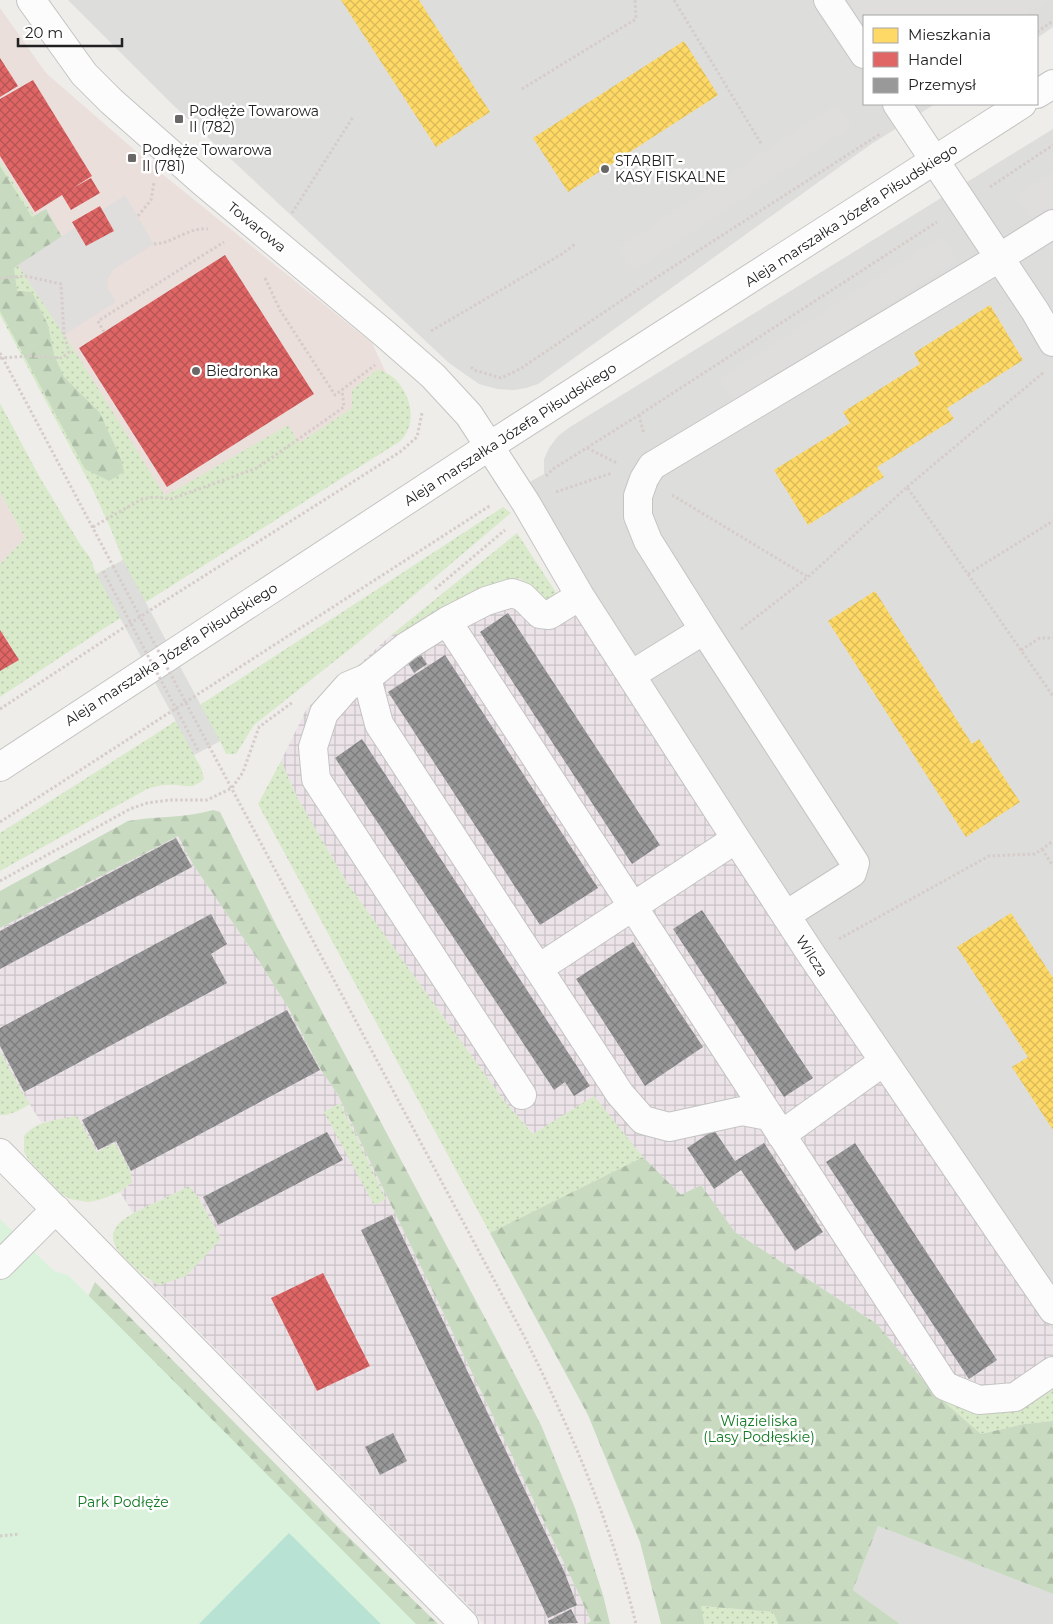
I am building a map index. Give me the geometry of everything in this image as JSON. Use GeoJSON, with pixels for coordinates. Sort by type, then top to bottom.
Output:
{"type":"FeatureCollection","features":[{"type":"Feature","properties":{"kind":"street","name":"Towarowa"},"geometry":{"type":"LineString","coordinates":[[31,0],[84,74],[111,101],[204,183],[433,376],[470,414],[526,503]]}},
{"type":"Feature","properties":{"kind":"street"},"geometry":{"type":"LineString","coordinates":[[828,0],[863,52]]}},
{"type":"Feature","properties":{"kind":"street"},"geometry":{"type":"LineString","coordinates":[[1038,93],[1053,84]]}},
{"type":"Feature","properties":{"kind":"street","name":"Aleja marszałka Józefa Piłsudskiego"},"geometry":{"type":"LineString","coordinates":[[0,767],[490,445],[1020,105]]}},
{"type":"Feature","properties":{"kind":"street"},"geometry":{"type":"LineString","coordinates":[[901,111],[1000,258],[1044,305],[1053,342]]}},
{"type":"Feature","properties":{"kind":"street"},"geometry":{"type":"LineString","coordinates":[[786,915],[852,872],[855,863],[648,540],[638,516],[635,473],[652,466],[1000,258],[1053,224]]}},
{"type":"Feature","properties":{"kind":"street","name":"Wilcza"},"geometry":{"type":"LineString","coordinates":[[526,503],[580,596],[811,954],[1053,1310]]}},
{"type":"Feature","properties":{"kind":"street"},"geometry":{"type":"LineString","coordinates":[[522,1094],[316,779],[313,748],[324,713],[348,686],[367,678],[407,646],[447,621],[486,601],[512,592],[523,597],[540,614],[549,615],[580,596]]}},
{"type":"Feature","properties":{"kind":"street"},"geometry":{"type":"LineString","coordinates":[[447,621],[945,1386],[979,1400],[1015,1396],[1053,1371]]}},
{"type":"Feature","properties":{"kind":"street"},"geometry":{"type":"LineString","coordinates":[[631,675],[710,638]]}},
{"type":"Feature","properties":{"kind":"street"},"geometry":{"type":"LineString","coordinates":[[367,678],[380,724],[620,1094],[643,1120],[669,1127],[742,1111],[774,1125]]}},
{"type":"Feature","properties":{"kind":"street"},"geometry":{"type":"LineString","coordinates":[[539,968],[736,839]]}},
{"type":"Feature","properties":{"kind":"street"},"geometry":{"type":"LineString","coordinates":[[774,1125],[883,1062]]}},
{"type":"Feature","properties":{"kind":"street"},"geometry":{"type":"LineString","coordinates":[[0,1153],[464,1624]]}},
{"type":"Feature","properties":{"kind":"street"},"geometry":{"type":"LineString","coordinates":[[0,1265],[56,1209]]}},
{"type":"Feature","properties":{"kind":"path"},"geometry":{"type":"LineString","coordinates":[[522,89],[636,19],[636,0]]}},
{"type":"Feature","properties":{"kind":"path"},"geometry":{"type":"LineString","coordinates":[[674,0],[762,145]]}},
{"type":"Feature","properties":{"kind":"path"},"geometry":{"type":"LineString","coordinates":[[1038,31],[1053,21]]}},
{"type":"Feature","properties":{"kind":"path"},"geometry":{"type":"LineString","coordinates":[[468,364],[474,370],[501,378],[520,369],[640,288],[844,159],[901,111]]}},
{"type":"Feature","properties":{"kind":"path"},"geometry":{"type":"LineString","coordinates":[[292,213],[353,117]]}},
{"type":"Feature","properties":{"kind":"path"},"geometry":{"type":"LineString","coordinates":[[544,474],[587,448],[1053,145]]}},
{"type":"Feature","properties":{"kind":"path"},"geometry":{"type":"LineString","coordinates":[[138,216],[151,200],[154,182]]}},
{"type":"Feature","properties":{"kind":"path"},"geometry":{"type":"LineString","coordinates":[[154,244],[164,244],[195,230],[211,230]]}},
{"type":"Feature","properties":{"kind":"path"},"geometry":{"type":"LineString","coordinates":[[104,332],[98,321],[224,242]]}},
{"type":"Feature","properties":{"kind":"path"},"geometry":{"type":"LineString","coordinates":[[428,332],[562,254],[575,244]]}},
{"type":"Feature","properties":{"kind":"path"},"geometry":{"type":"LineString","coordinates":[[264,275],[280,310],[335,395],[379,362]]}},
{"type":"Feature","properties":{"kind":"path"},"geometry":{"type":"LineString","coordinates":[[0,278],[25,276],[61,284],[64,335],[69,352],[62,358],[31,356],[1,358]]}},
{"type":"Feature","properties":{"kind":"path"},"geometry":{"type":"LineString","coordinates":[[0,353],[553,1393],[597,1498],[636,1624]]}},
{"type":"Feature","properties":{"kind":"path"},"geometry":{"type":"LineString","coordinates":[[710,638],[749,624],[808,577],[907,488],[1046,370]]}},
{"type":"Feature","properties":{"kind":"path"},"geometry":{"type":"LineString","coordinates":[[93,527],[142,499],[154,497],[170,499],[257,468],[344,408],[342,390]]}},
{"type":"Feature","properties":{"kind":"path"},"geometry":{"type":"LineString","coordinates":[[0,709],[155,607],[400,452],[417,437],[423,414],[420,407]]}},
{"type":"Feature","properties":{"kind":"path"},"geometry":{"type":"LineString","coordinates":[[587,448],[635,473],[808,577]]}},
{"type":"Feature","properties":{"kind":"path"},"geometry":{"type":"LineString","coordinates":[[526,503],[635,473]]}},
{"type":"Feature","properties":{"kind":"path"},"geometry":{"type":"LineString","coordinates":[[907,488],[1053,696]]}},
{"type":"Feature","properties":{"kind":"path"},"geometry":{"type":"LineString","coordinates":[[0,822],[494,502]]}},
{"type":"Feature","properties":{"kind":"path"},"geometry":{"type":"LineString","coordinates":[[968,574],[1053,521]]}},
{"type":"Feature","properties":{"kind":"path"},"geometry":{"type":"LineString","coordinates":[[430,593],[510,526]]}},
{"type":"Feature","properties":{"kind":"path"},"geometry":{"type":"LineString","coordinates":[[103,571],[199,752]]}},
{"type":"Feature","properties":{"kind":"path"},"geometry":{"type":"LineString","coordinates":[[1021,650],[1040,638],[1053,638]]}},
{"type":"Feature","properties":{"kind":"path"},"geometry":{"type":"LineString","coordinates":[[0,881],[130,809],[147,803],[170,800],[207,800],[232,788],[243,772],[259,727],[298,698]]}},
{"type":"Feature","properties":{"kind":"path"},"geometry":{"type":"LineString","coordinates":[[811,954],[989,856],[1035,854],[1053,841]]}},
{"type":"Feature","properties":{"kind":"path"},"geometry":{"type":"LineString","coordinates":[[1042,849],[1053,866]]}},
{"type":"Feature","properties":{"kind":"path"},"geometry":{"type":"LineString","coordinates":[[0,1536],[20,1534]]}},
{"type":"Feature","properties":{"kind":"shaded area"},"geometry":{"type":"Polygon","coordinates":[[[68,0],[1053,0],[1053,27],[1038,37],[1038,15],[863,15],[863,105],[933,105],[870,145],[538,384],[514,390],[497,389],[479,384],[449,363],[171,103],[68,0]]]}},
{"type":"Feature","properties":{"kind":"shaded area"},"geometry":{"type":"Polygon","coordinates":[[[852,0],[1049,0],[1025,15],[863,15],[863,28],[847,3],[852,0]]]}},
{"type":"Feature","properties":{"kind":"shaded area"},"geometry":{"type":"Polygon","coordinates":[[[0,8],[46,73],[161,173],[372,343],[401,405],[199,559],[0,247],[0,8]]]}},
{"type":"Feature","properties":{"kind":"shaded area"},"geometry":{"type":"Polygon","coordinates":[[[837,104],[852,126],[633,271],[618,248],[837,104]]]}},
{"type":"Feature","properties":{"kind":"shaded area"},"geometry":{"type":"Polygon","coordinates":[[[1053,129],[1053,1331],[517,489],[544,474],[544,459],[549,448],[558,436],[570,427],[1053,129]]]}},
{"type":"Feature","properties":{"kind":"shaded area"},"geometry":{"type":"Polygon","coordinates":[[[1053,171],[1053,253],[1016,195],[1053,171]]]}},
{"type":"Feature","properties":{"kind":"shaded area"},"geometry":{"type":"Polygon","coordinates":[[[125,195],[154,244],[113,270],[108,279],[108,288],[116,302],[64,335],[18,265],[125,195]]]}},
{"type":"Feature","properties":{"kind":"shaded area"},"geometry":{"type":"Polygon","coordinates":[[[942,236],[957,260],[734,403],[719,379],[942,236]]]}},
{"type":"Feature","properties":{"kind":"shaded area"},"geometry":{"type":"Polygon","coordinates":[[[0,492],[25,538],[0,564],[0,492]]]}},
{"type":"Feature","properties":{"kind":"shaded area"},"geometry":{"type":"Polygon","coordinates":[[[520,578],[543,604],[578,584],[1053,1331],[1053,1380],[934,1393],[877,1324],[735,1232],[701,1185],[681,1196],[643,1157],[534,1134],[504,1101],[347,883],[297,797],[281,761],[307,708],[349,674],[390,636],[442,618],[507,581],[520,578]]]}},
{"type":"Feature","properties":{"kind":"shaded area"},"geometry":{"type":"Polygon","coordinates":[[[178,835],[194,866],[259,961],[289,1009],[321,1070],[338,1095],[577,1590],[591,1621],[586,1624],[484,1624],[468,1605],[147,1279],[160,1285],[221,1239],[198,1197],[188,1187],[133,1213],[120,1192],[132,1182],[115,1143],[97,1152],[51,1121],[41,1122],[0,1051],[0,928],[178,835]]]}},
{"type":"Feature","properties":{"kind":"shaded area"},"geometry":{"type":"Polygon","coordinates":[[[878,1526],[1053,1594],[1053,1624],[900,1624],[853,1590],[878,1526]]]}},
{"type":"Feature","properties":{"kind":"green space"},"geometry":{"type":"Polygon","coordinates":[[[0,161],[37,220],[4,244],[68,340],[165,496],[288,425],[299,443],[352,408],[352,390],[378,369],[393,378],[401,386],[409,402],[411,419],[405,435],[399,442],[100,631],[0,697],[0,564],[25,538],[0,492],[0,403],[39,476],[91,559],[96,574],[123,560],[93,490],[0,315],[0,161]]]}},
{"type":"Feature","properties":{"kind":"green space"},"geometry":{"type":"Polygon","coordinates":[[[0,166],[32,217],[46,209],[62,237],[14,268],[17,291],[32,292],[48,325],[54,355],[64,377],[100,413],[121,459],[124,472],[109,481],[85,469],[0,311],[0,166]]]}},
{"type":"Feature","properties":{"kind":"green space"},"geometry":{"type":"Polygon","coordinates":[[[503,507],[511,513],[355,645],[254,725],[236,754],[226,754],[220,741],[194,755],[204,779],[199,783],[191,786],[164,785],[147,789],[0,871],[0,833],[151,737],[503,507]]]}},
{"type":"Feature","properties":{"kind":"green space"},"geometry":{"type":"Polygon","coordinates":[[[517,533],[559,597],[543,604],[520,578],[507,581],[442,618],[390,636],[517,533]]]}},
{"type":"Feature","properties":{"kind":"green space"},"geometry":{"type":"Polygon","coordinates":[[[281,761],[297,797],[347,883],[504,1101],[533,1134],[594,1096],[643,1157],[490,1233],[258,804],[281,761]]]}},
{"type":"Feature","properties":{"kind":"green space"},"geometry":{"type":"Polygon","coordinates":[[[213,810],[220,812],[277,927],[541,1425],[575,1508],[603,1595],[610,1624],[586,1624],[591,1621],[577,1590],[338,1095],[321,1070],[289,1009],[259,961],[194,866],[178,836],[0,928],[0,891],[128,821],[203,813],[213,810]]]}},
{"type":"Feature","properties":{"kind":"green space"},"geometry":{"type":"Polygon","coordinates":[[[0,1051],[30,1104],[6,1115],[0,1115],[0,1051]]]}},
{"type":"Feature","properties":{"kind":"green space"},"geometry":{"type":"Polygon","coordinates":[[[340,1103],[386,1199],[374,1205],[324,1112],[340,1103]]]}},
{"type":"Feature","properties":{"kind":"green space"},"geometry":{"type":"Polygon","coordinates":[[[77,1116],[97,1152],[115,1143],[130,1171],[132,1182],[120,1192],[88,1202],[70,1199],[62,1194],[29,1160],[24,1152],[24,1136],[29,1131],[41,1124],[77,1116]]]}},
{"type":"Feature","properties":{"kind":"green space","name":"Wiązieliska (Lasy Podłęskie)"},"geometry":{"type":"Polygon","coordinates":[[[643,1157],[681,1195],[701,1185],[735,1232],[877,1324],[934,1393],[981,1434],[1024,1424],[1053,1421],[1053,1594],[878,1526],[853,1590],[900,1624],[778,1624],[773,1612],[701,1606],[704,1624],[661,1624],[640,1542],[588,1415],[490,1233],[643,1157]]]}},
{"type":"Feature","properties":{"kind":"green space"},"geometry":{"type":"Polygon","coordinates":[[[189,1186],[198,1197],[221,1239],[186,1276],[160,1285],[146,1277],[117,1249],[113,1240],[114,1233],[117,1226],[123,1220],[189,1186]]]}},
{"type":"Feature","properties":{"kind":"green space","name":"Park Podłęże"},"geometry":{"type":"Polygon","coordinates":[[[0,1219],[54,1271],[68,1275],[416,1624],[0,1624],[0,1219]]]}},
{"type":"Feature","properties":{"kind":"green space"},"geometry":{"type":"Polygon","coordinates":[[[95,1282],[333,1522],[438,1624],[411,1624],[87,1299],[95,1282]]]}},
{"type":"Feature","properties":{"kind":"green space"},"geometry":{"type":"Polygon","coordinates":[[[1053,1380],[1053,1421],[1024,1424],[981,1434],[934,1393],[1053,1380]]]}},
{"type":"Feature","properties":{"kind":"green space"},"geometry":{"type":"Polygon","coordinates":[[[289,1533],[381,1624],[199,1624],[289,1533]]]}},
{"type":"Feature","properties":{"kind":"green space"},"geometry":{"type":"Polygon","coordinates":[[[700,1606],[773,1612],[778,1624],[704,1624],[700,1606]]]}},
{"type":"Feature","properties":{"kind":"pier"},"geometry":{"type":"Polygon","coordinates":[[[123,560],[220,741],[194,755],[97,575],[123,560]]]}},
{"type":"Feature","properties":{"kind":"building: Mieszkania"},"geometry":{"type":"Polygon","coordinates":[[[341,0],[419,0],[490,112],[436,147],[341,0]]]}},
{"type":"Feature","properties":{"kind":"building: Mieszkania"},"geometry":{"type":"Polygon","coordinates":[[[684,41],[718,95],[568,192],[533,138],[684,41]]]}},
{"type":"Feature","properties":{"kind":"building: Mieszkania"},"geometry":{"type":"Polygon","coordinates":[[[990,305],[1023,360],[947,408],[954,419],[877,467],[884,477],[808,525],[774,470],[850,423],[843,412],[920,364],[914,353],[990,305]]]}},
{"type":"Feature","properties":{"kind":"building: Mieszkania"},"geometry":{"type":"Polygon","coordinates":[[[875,591],[972,744],[979,739],[1020,802],[966,837],[828,621],[875,591]]]}},
{"type":"Feature","properties":{"kind":"building: Mieszkania"},"geometry":{"type":"Polygon","coordinates":[[[1011,913],[1053,978],[1053,1130],[1012,1067],[1028,1057],[957,947],[1011,913]]]}},
{"type":"Feature","properties":{"kind":"building: Handel"},"geometry":{"type":"Polygon","coordinates":[[[0,58],[18,86],[0,97],[0,58]]]}},
{"type":"Feature","properties":{"kind":"building: Handel"},"geometry":{"type":"Polygon","coordinates":[[[33,80],[92,176],[73,188],[91,178],[100,193],[71,210],[62,195],[35,212],[0,156],[0,99],[33,80]]]}},
{"type":"Feature","properties":{"kind":"building: Handel"},"geometry":{"type":"Polygon","coordinates":[[[100,206],[114,231],[86,246],[72,222],[100,206]]]}},
{"type":"Feature","properties":{"kind":"building: Handel","name":"Biedronka"},"geometry":{"type":"Polygon","coordinates":[[[225,255],[314,394],[167,487],[79,348],[225,255]]]}},
{"type":"Feature","properties":{"kind":"building: Handel"},"geometry":{"type":"Polygon","coordinates":[[[0,630],[19,660],[0,671],[0,630]]]}},
{"type":"Feature","properties":{"kind":"building: Handel"},"geometry":{"type":"Polygon","coordinates":[[[323,1273],[370,1366],[317,1391],[271,1298],[323,1273]]]}},
{"type":"Feature","properties":{"kind":"building: Przemysł"},"geometry":{"type":"Polygon","coordinates":[[[508,613],[660,845],[632,864],[480,632],[508,613]]]}},
{"type":"Feature","properties":{"kind":"building: Przemysł"},"geometry":{"type":"Polygon","coordinates":[[[421,655],[427,664],[414,673],[408,663],[421,655]]]}},
{"type":"Feature","properties":{"kind":"building: Przemysł"},"geometry":{"type":"Polygon","coordinates":[[[445,655],[598,888],[540,925],[388,692],[445,655]]]}},
{"type":"Feature","properties":{"kind":"building: Przemysł"},"geometry":{"type":"Polygon","coordinates":[[[362,739],[590,1086],[574,1096],[565,1082],[554,1090],[335,758],[362,739]]]}},
{"type":"Feature","properties":{"kind":"building: Przemysł"},"geometry":{"type":"Polygon","coordinates":[[[176,838],[192,867],[0,969],[0,931],[176,838]]]}},
{"type":"Feature","properties":{"kind":"building: Przemysł"},"geometry":{"type":"Polygon","coordinates":[[[702,910],[813,1078],[784,1097],[673,929],[702,910]]]}},
{"type":"Feature","properties":{"kind":"building: Przemysł"},"geometry":{"type":"Polygon","coordinates":[[[211,914],[227,944],[211,954],[227,983],[24,1092],[0,1046],[0,1028],[211,914]]]}},
{"type":"Feature","properties":{"kind":"building: Przemysł"},"geometry":{"type":"Polygon","coordinates":[[[633,942],[703,1047],[645,1086],[576,979],[633,942]]]}},
{"type":"Feature","properties":{"kind":"building: Przemysł"},"geometry":{"type":"Polygon","coordinates":[[[287,1010],[320,1070],[131,1171],[116,1141],[98,1150],[82,1120],[287,1010]]]}},
{"type":"Feature","properties":{"kind":"building: Przemysł"},"geometry":{"type":"Polygon","coordinates":[[[714,1130],[735,1161],[764,1143],[823,1232],[795,1251],[741,1170],[714,1189],[687,1148],[714,1130]]]}},
{"type":"Feature","properties":{"kind":"building: Przemysł"},"geometry":{"type":"Polygon","coordinates":[[[327,1132],[343,1160],[218,1225],[203,1197],[327,1132]]]}},
{"type":"Feature","properties":{"kind":"building: Przemysł"},"geometry":{"type":"Polygon","coordinates":[[[855,1143],[997,1360],[969,1379],[826,1162],[855,1143]]]}},
{"type":"Feature","properties":{"kind":"building: Przemysł"},"geometry":{"type":"Polygon","coordinates":[[[392,1215],[564,1571],[577,1605],[548,1618],[361,1230],[392,1215]]]}},
{"type":"Feature","properties":{"kind":"building: Przemysł"},"geometry":{"type":"Polygon","coordinates":[[[393,1433],[407,1461],[380,1475],[365,1447],[393,1433]]]}},
{"type":"Feature","properties":{"kind":"building: Przemysł"},"geometry":{"type":"Polygon","coordinates":[[[571,1609],[578,1623],[549,1624],[548,1621],[571,1609]]]}},
{"type":"Feature","properties":{"kind":"place","name":"Podłęże Towarowa II (782)"},"geometry":{"type":"Point","coordinates":[179,119]}},
{"type":"Feature","properties":{"kind":"place","name":"Podłęże Towarowa II (781)"},"geometry":{"type":"Point","coordinates":[132,158]}},
{"type":"Feature","properties":{"kind":"place","name":"STARBIT - KASY FISKALNE"},"geometry":{"type":"Point","coordinates":[605,169]}},
{"type":"Feature","properties":{"kind":"place","name":"Biedronka"},"geometry":{"type":"Point","coordinates":[196,371]}}]}
